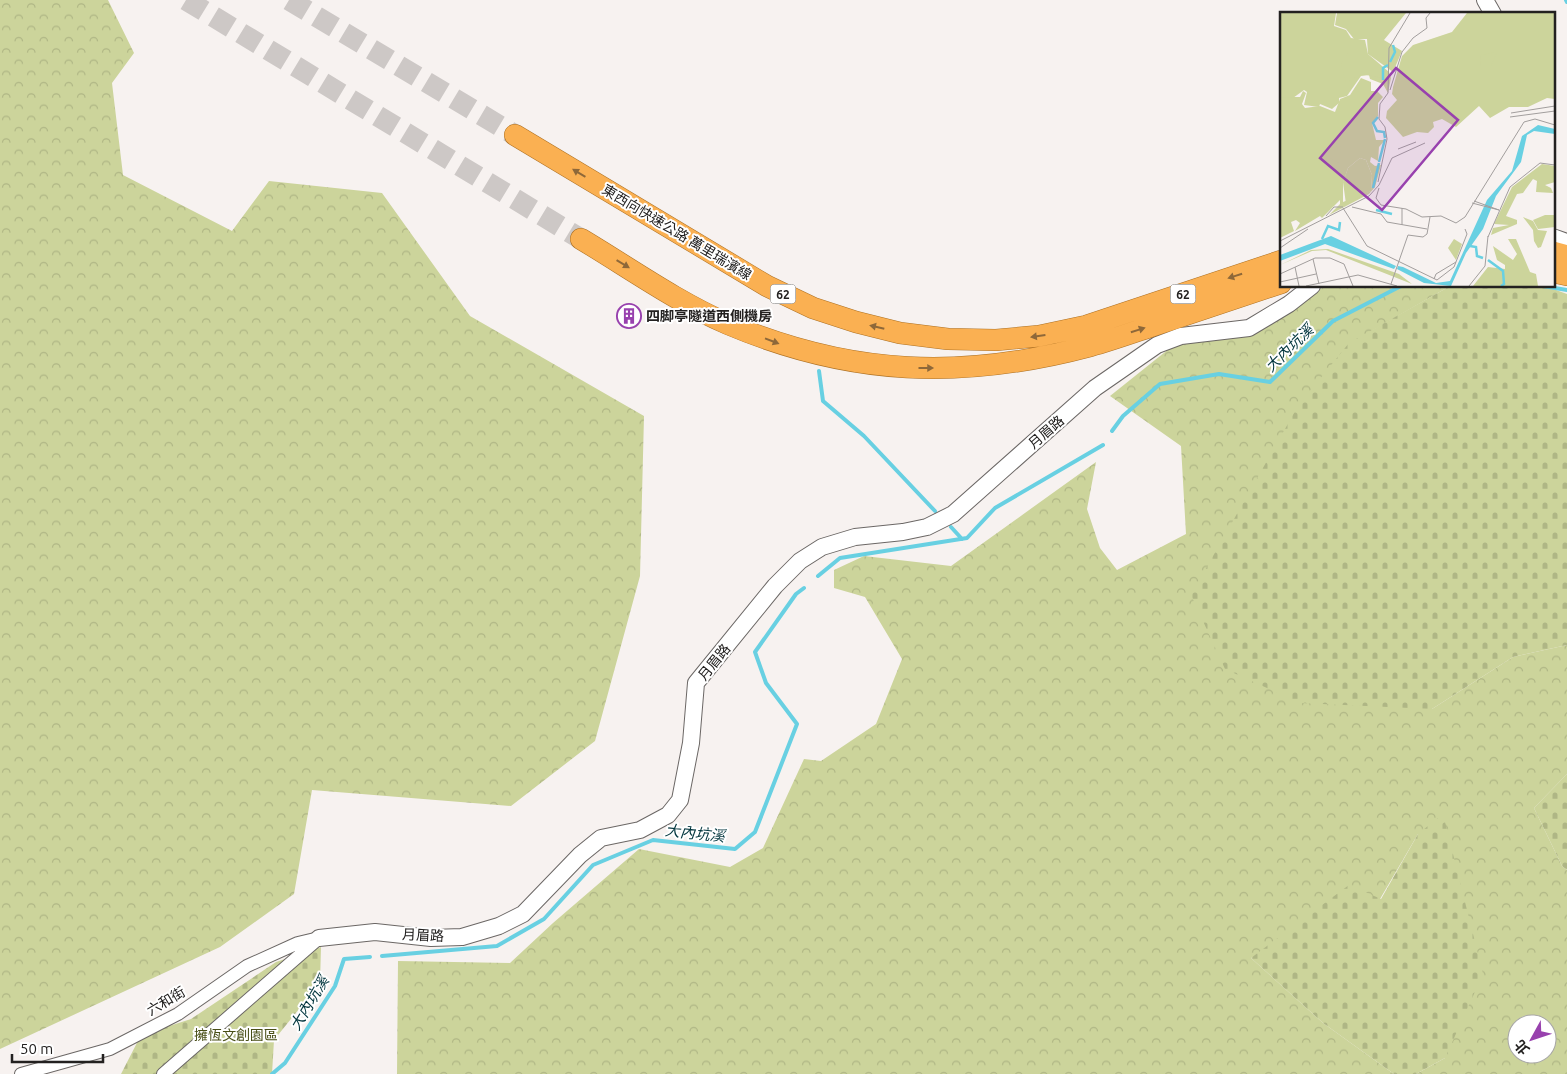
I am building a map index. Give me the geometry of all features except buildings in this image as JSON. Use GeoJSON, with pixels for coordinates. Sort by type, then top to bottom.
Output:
{"type":"FeatureCollection","features":[{"type":"Feature","properties":{"kind":"highway","name":"東西向快速公路 萬里瑞濱線"},"geometry":{"type":"LineString","coordinates":[[515,135],[767,286],[813,308],[856,322],[900,333],[948,339],[977,340],[1038,336],[1089,336],[1280,283]]}},
{"type":"Feature","properties":{"kind":"highway","name":"東西向快速公路 萬里瑞濱線"},"geometry":{"type":"LineString","coordinates":[[581,239],[688,303],[727,323],[779,343],[826,356],[874,365],[923,369],[986,366],[1038,358],[1089,336],[1280,261]]}},
{"type":"Feature","properties":{"kind":"highway"},"geometry":{"type":"LineString","coordinates":[[1554,252],[1567,256]]}},
{"type":"Feature","properties":{"kind":"highway"},"geometry":{"type":"LineString","coordinates":[[1554,272],[1567,275]]}},
{"type":"Feature","properties":{"kind":"street"},"geometry":{"type":"LineString","coordinates":[[1485,0],[1492,12]]}},
{"type":"Feature","properties":{"kind":"street"},"geometry":{"type":"LineString","coordinates":[[1554,236],[1567,240]]}},
{"type":"Feature","properties":{"kind":"street","name":"月眉路"},"geometry":{"type":"LineString","coordinates":[[319,938],[375,932],[431,938],[462,937],[499,926],[523,914],[580,855],[602,838],[640,830],[668,815],[680,800],[690,743],[696,683],[775,586],[800,561],[822,547],[855,536],[903,532],[927,527],[953,514],[1095,388],[1157,345],[1181,336],[1249,328],[1289,304],[1309,288]]}},
{"type":"Feature","properties":{"kind":"street"},"geometry":{"type":"LineString","coordinates":[[163,1074],[319,938]]}},
{"type":"Feature","properties":{"kind":"street","name":"六和街"},"geometry":{"type":"LineString","coordinates":[[21,1074],[110,1050],[178,1014],[247,966],[298,943],[319,938]]}},
{"type":"Feature","properties":{"kind":"green space"},"geometry":{"type":"Polygon","coordinates":[[[0,0],[108,0],[134,53],[112,83],[123,175],[232,231],[269,181],[382,193],[470,316],[644,416],[640,576],[595,741],[511,806],[312,790],[294,894],[220,947],[0,1049],[0,0]]]}},
{"type":"Feature","properties":{"kind":"green space"},"geometry":{"type":"Polygon","coordinates":[[[1322,288],[1447,288],[1349,344],[1432,709],[1513,657],[1567,645],[1567,774],[1534,808],[1562,866],[1567,870],[1567,1074],[1416,1074],[1445,1058],[1418,834],[1380,899],[1251,958],[1323,1023],[1394,1074],[397,1074],[398,961],[510,963],[639,849],[730,867],[763,848],[804,759],[821,761],[876,724],[902,659],[865,597],[834,588],[834,570],[864,556],[951,566],[1096,462],[1087,509],[1100,548],[1117,570],[1186,534],[1181,446],[1110,396],[1180,340],[1250,334],[1314,290],[1322,288]]]}},
{"type":"Feature","properties":{"kind":"green space"},"geometry":{"type":"Polygon","coordinates":[[[1446,288],[1550,288],[1567,294],[1567,645],[1513,657],[1432,709],[1300,703],[1225,669],[1191,595],[1298,406],[1349,343],[1446,288]]]}},
{"type":"Feature","properties":{"kind":"green space"},"geometry":{"type":"Polygon","coordinates":[[[1567,774],[1567,870],[1562,866],[1534,808],[1567,774]]]}},
{"type":"Feature","properties":{"kind":"green space"},"geometry":{"type":"Polygon","coordinates":[[[1443,814],[1483,974],[1445,1058],[1416,1074],[1394,1074],[1323,1023],[1251,958],[1349,885],[1381,899],[1418,834],[1443,814]]]}},
{"type":"Feature","properties":{"kind":"green space","name":"擁恆文創園區"},"geometry":{"type":"Polygon","coordinates":[[[321,947],[320,983],[274,1040],[272,1074],[121,1074],[141,1035],[191,1019],[276,962],[321,947]]]}},
{"type":"Feature","properties":{"kind":"waterway","name":"大內坑溪"},"geometry":{"type":"LineString","coordinates":[[1112,431],[1123,416],[1160,384],[1219,374],[1270,382],[1333,321],[1397,288]]}},
{"type":"Feature","properties":{"kind":"waterway","name":"大內坑溪"},"geometry":{"type":"LineString","coordinates":[[1554,288],[1567,290]]}},
{"type":"Feature","properties":{"kind":"waterway"},"geometry":{"type":"LineString","coordinates":[[819,371],[823,401],[864,436],[935,511]]}},
{"type":"Feature","properties":{"kind":"waterway","name":"大內坑溪"},"geometry":{"type":"LineString","coordinates":[[818,576],[840,558],[967,538],[995,508],[1103,445]]}},
{"type":"Feature","properties":{"kind":"waterway"},"geometry":{"type":"LineString","coordinates":[[951,527],[962,539]]}},
{"type":"Feature","properties":{"kind":"waterway","name":"大內坑溪"},"geometry":{"type":"LineString","coordinates":[[382,956],[497,946],[544,919],[593,865],[653,840],[735,849],[755,832],[797,724],[766,683],[755,652],[796,594],[804,588]]}},
{"type":"Feature","properties":{"kind":"waterway","name":"大內坑溪"},"geometry":{"type":"LineString","coordinates":[[272,1074],[285,1063],[335,986],[344,959],[370,957]]}},
{"type":"Feature","properties":{"kind":"tunnel"},"geometry":{"type":"LineString","coordinates":[[186,0],[581,239]]}},
{"type":"Feature","properties":{"kind":"tunnel"},"geometry":{"type":"LineString","coordinates":[[289,0],[515,135]]}},
{"type":"Feature","properties":{"kind":"place","name":"四脚亭隧道西側機房"},"geometry":{"type":"Point","coordinates":[629,316]}}]}
